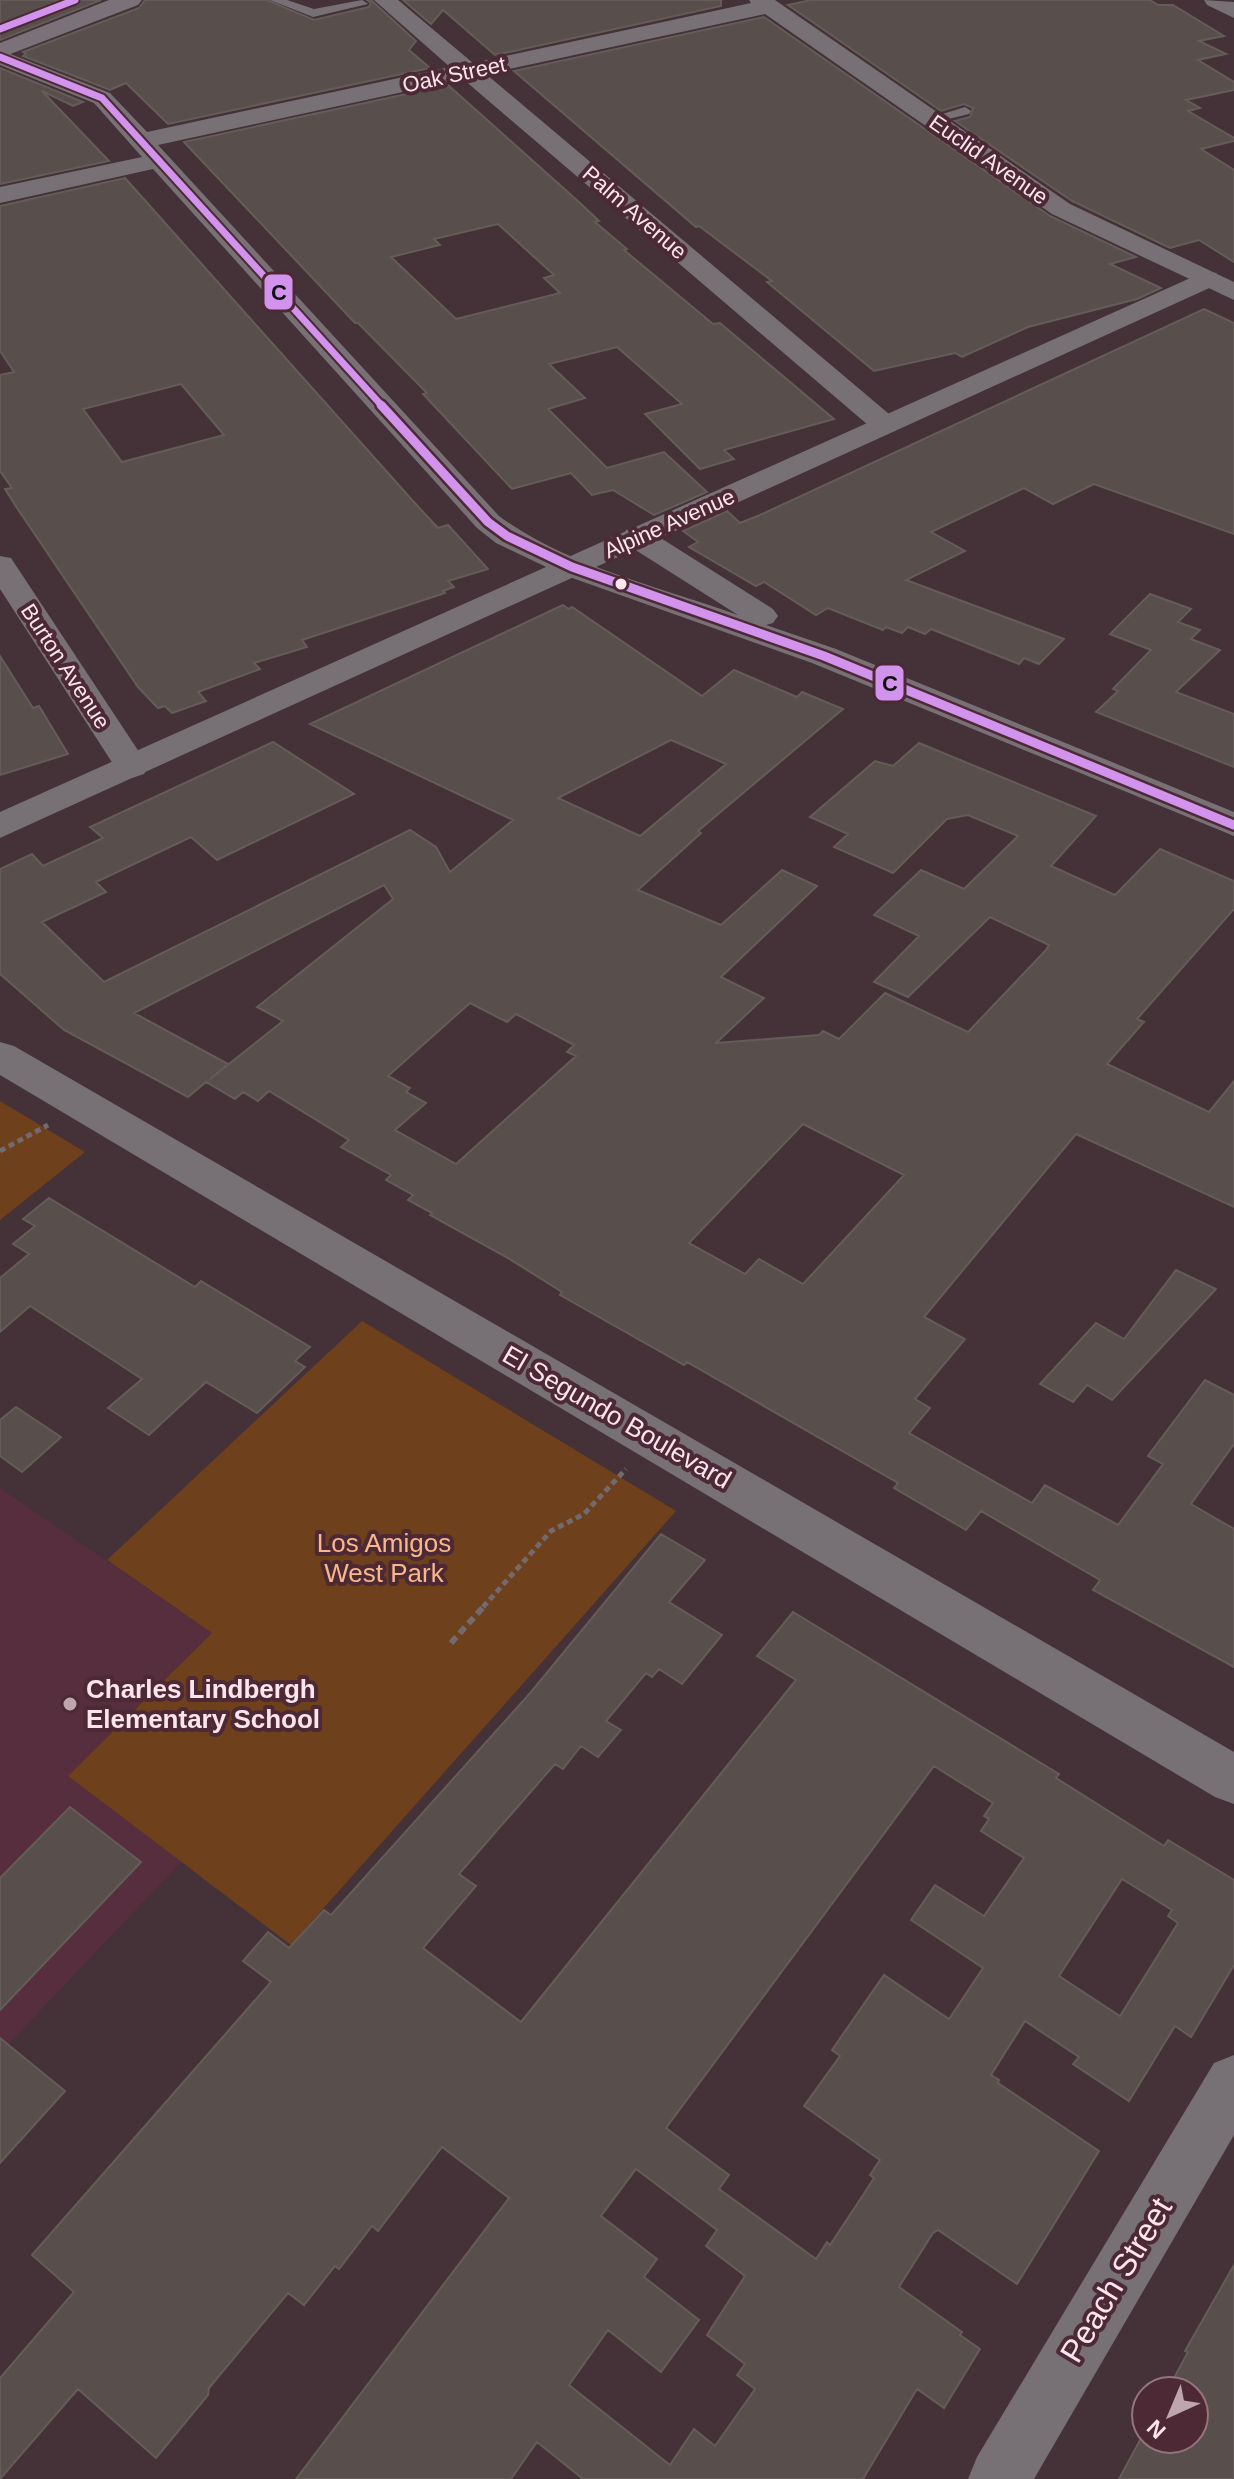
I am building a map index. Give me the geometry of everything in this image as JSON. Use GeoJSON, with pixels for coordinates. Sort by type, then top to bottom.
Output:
{"type":"FeatureCollection","features":[{"type":"Feature","properties":{"kind":"main road"},"geometry":{"type":"LineString","coordinates":[[0,29],[75,0]]}},
{"type":"Feature","properties":{"kind":"main road"},"geometry":{"type":"LineString","coordinates":[[0,54],[130,0]]}},
{"type":"Feature","properties":{"kind":"street"},"geometry":{"type":"LineString","coordinates":[[1215,0],[1234,11]]}},
{"type":"Feature","properties":{"kind":"street","name":"Palm Avenue"},"geometry":{"type":"LineString","coordinates":[[373,2],[467,71],[885,425]]}},
{"type":"Feature","properties":{"kind":"street","name":"Oak Street"},"geometry":{"type":"LineString","coordinates":[[0,195],[149,151],[467,71],[765,3]]}},
{"type":"Feature","properties":{"kind":"street","name":"Euclid Avenue"},"geometry":{"type":"LineString","coordinates":[[765,3],[1061,209],[1234,292]]}},
{"type":"Feature","properties":{"kind":"street"},"geometry":{"type":"LineString","coordinates":[[0,54],[102,98],[488,522],[507,536],[572,567],[824,656],[1234,825]]}},
{"type":"Feature","properties":{"kind":"street","name":"Alpine Avenue"},"geometry":{"type":"LineString","coordinates":[[0,826],[1206,279]]}},
{"type":"Feature","properties":{"kind":"street"},"geometry":{"type":"LineString","coordinates":[[637,537],[824,656]]}},
{"type":"Feature","properties":{"kind":"street","name":"Burton Avenue"},"geometry":{"type":"LineString","coordinates":[[0,565],[132,767]]}},
{"type":"Feature","properties":{"kind":"street","name":"El Segundo Boulevard"},"geometry":{"type":"LineString","coordinates":[[0,1056],[1234,1780]]}},
{"type":"Feature","properties":{"kind":"street","name":"Peach Street"},"geometry":{"type":"LineString","coordinates":[[999,2479],[1234,2082]]}},
{"type":"Feature","properties":{"kind":"lane"},"geometry":{"type":"LineString","coordinates":[[276,0],[313,13],[373,2]]}},
{"type":"Feature","properties":{"kind":"lane"},"geometry":{"type":"LineString","coordinates":[[932,119],[965,111]]}},
{"type":"Feature","properties":{"kind":"path"},"geometry":{"type":"LineString","coordinates":[[0,1151],[86,1105]]}},
{"type":"Feature","properties":{"kind":"path"},"geometry":{"type":"LineString","coordinates":[[451,1643],[551,1531],[591,1507],[653,1438]]}},
{"type":"Feature","properties":{"kind":"shaded area","name":"Charles Lindbergh Elementary School"},"geometry":{"type":"Polygon","coordinates":[[[0,1488],[212,1633],[68,1776],[181,1862],[0,2053],[0,1488]]]}},
{"type":"Feature","properties":{"kind":"green space"},"geometry":{"type":"Polygon","coordinates":[[[0,1101],[85,1152],[0,1220],[0,1101]]]}},
{"type":"Feature","properties":{"kind":"green space","name":"Los Amigos West Park"},"geometry":{"type":"Polygon","coordinates":[[[362,1321],[676,1511],[291,1945],[68,1776],[212,1633],[107,1560],[362,1321]]]}},
{"type":"Feature","properties":{"kind":"building"},"geometry":{"type":"Polygon","coordinates":[[[0,0],[101,0],[0,40],[0,0]]]}},
{"type":"Feature","properties":{"kind":"building"},"geometry":{"type":"Polygon","coordinates":[[[145,0],[267,0],[314,20],[369,7],[371,3],[367,0],[371,0],[416,41],[409,50],[430,68],[168,124],[126,83],[110,90],[23,56],[26,54],[23,52],[139,8],[145,0]]]}},
{"type":"Feature","properties":{"kind":"building"},"geometry":{"type":"Polygon","coordinates":[[[403,0],[721,0],[721,6],[495,55],[443,10],[431,24],[403,0]]]}},
{"type":"Feature","properties":{"kind":"building"},"geometry":{"type":"Polygon","coordinates":[[[811,0],[1150,0],[1158,5],[1173,5],[1224,36],[1199,41],[1226,54],[1198,60],[1234,82],[1234,90],[1186,100],[1200,108],[1188,111],[1234,138],[1234,141],[1201,149],[1234,170],[1234,262],[1199,240],[1170,248],[1072,201],[955,121],[970,117],[973,108],[964,104],[941,111],[788,5],[811,0]]]}},
{"type":"Feature","properties":{"kind":"building"},"geometry":{"type":"Polygon","coordinates":[[[764,17],[1050,216],[1136,257],[1110,264],[1161,288],[1137,299],[1028,327],[962,357],[955,353],[874,371],[767,282],[772,281],[699,226],[696,227],[514,71],[764,17]]]}},
{"type":"Feature","properties":{"kind":"building"},"geometry":{"type":"Polygon","coordinates":[[[0,68],[83,102],[73,106],[42,91],[109,161],[0,184],[0,68]]]}},
{"type":"Feature","properties":{"kind":"building"},"geometry":{"type":"Polygon","coordinates":[[[448,85],[579,202],[599,221],[595,222],[627,249],[624,250],[713,324],[720,323],[834,419],[724,450],[734,459],[700,469],[645,414],[682,404],[617,347],[549,364],[585,398],[548,409],[607,468],[664,452],[707,492],[654,515],[613,490],[592,495],[571,473],[512,489],[423,394],[427,393],[355,323],[184,142],[448,85]],[[498,224],[434,239],[440,245],[391,257],[456,319],[560,293],[544,278],[554,275],[498,224]]]}},
{"type":"Feature","properties":{"kind":"building"},"geometry":{"type":"Polygon","coordinates":[[[125,178],[438,528],[448,525],[488,569],[448,581],[454,587],[443,591],[445,593],[302,640],[307,647],[254,663],[260,669],[198,692],[206,701],[172,713],[165,706],[158,708],[138,687],[5,489],[12,488],[0,471],[0,375],[14,372],[0,351],[0,206],[125,178]],[[181,384],[83,409],[122,462],[224,435],[181,384]]]}},
{"type":"Feature","properties":{"kind":"building"},"geometry":{"type":"Polygon","coordinates":[[[1204,309],[1234,323],[1234,534],[1094,484],[1053,504],[1024,488],[931,532],[965,551],[906,580],[1064,639],[1039,664],[1024,658],[1019,664],[931,629],[925,634],[908,627],[902,633],[886,627],[883,630],[828,608],[816,615],[764,582],[756,586],[689,547],[698,542],[683,531],[727,511],[740,523],[760,515],[1204,309]]]}},
{"type":"Feature","properties":{"kind":"building"},"geometry":{"type":"Polygon","coordinates":[[[1150,594],[1191,609],[1178,622],[1200,630],[1191,639],[1220,650],[1176,692],[1234,714],[1234,767],[1096,712],[1118,691],[1113,689],[1151,650],[1110,634],[1150,594]]]}},
{"type":"Feature","properties":{"kind":"building"},"geometry":{"type":"Polygon","coordinates":[[[563,605],[569,609],[572,607],[702,696],[734,670],[797,697],[802,692],[843,709],[698,831],[701,833],[638,890],[721,925],[782,870],[817,886],[721,977],[764,998],[716,1043],[819,1035],[823,1031],[839,1039],[885,993],[968,1032],[1046,950],[1049,945],[990,917],[908,997],[874,982],[919,936],[874,915],[921,870],[964,889],[1018,836],[968,815],[947,819],[893,873],[834,847],[848,834],[810,817],[875,761],[893,766],[919,743],[1096,816],[1051,866],[1115,895],[1160,849],[1234,881],[1234,909],[1137,1019],[1144,1022],[1107,1064],[1209,1112],[1234,1081],[1234,1207],[1076,1134],[924,1317],[965,1339],[915,1399],[930,1408],[909,1433],[1032,1503],[1045,1485],[1118,1525],[1163,1464],[1148,1456],[1205,1380],[1234,1395],[1234,1444],[1191,1504],[1234,1529],[1234,1667],[1093,1590],[1100,1580],[981,1511],[966,1530],[894,1488],[898,1483],[687,1362],[684,1365],[560,1295],[562,1292],[508,1258],[408,1200],[413,1195],[386,1180],[391,1175],[341,1147],[349,1140],[269,1091],[258,1101],[243,1092],[235,1099],[206,1082],[188,1097],[64,1030],[0,974],[0,869],[32,854],[43,866],[103,838],[90,827],[273,742],[354,794],[217,860],[191,837],[96,882],[106,892],[42,922],[104,982],[410,830],[436,847],[450,872],[513,820],[310,724],[563,605]],[[671,740],[558,798],[640,836],[726,764],[671,740]],[[384,885],[134,1013],[228,1064],[210,1079],[283,1021],[257,1007],[393,899],[384,885]],[[470,1003],[388,1076],[410,1088],[406,1092],[426,1103],[395,1130],[456,1164],[576,1056],[567,1052],[574,1045],[516,1014],[507,1022],[470,1003]],[[803,1124],[689,1243],[745,1274],[759,1259],[803,1284],[904,1175],[803,1124]]]}},
{"type":"Feature","properties":{"kind":"building"},"geometry":{"type":"Polygon","coordinates":[[[0,656],[33,708],[39,706],[68,754],[0,775],[0,656]]]}},
{"type":"Feature","properties":{"kind":"building"},"geometry":{"type":"Polygon","coordinates":[[[49,1198],[195,1287],[201,1281],[310,1347],[295,1361],[305,1367],[257,1413],[206,1382],[149,1435],[108,1408],[142,1379],[30,1306],[0,1332],[0,1278],[29,1254],[13,1244],[35,1226],[23,1219],[49,1198]]]}},
{"type":"Feature","properties":{"kind":"building"},"geometry":{"type":"Polygon","coordinates":[[[1176,1270],[1216,1289],[1112,1400],[1087,1385],[1073,1402],[1040,1384],[1096,1323],[1124,1339],[1176,1270]]]}},
{"type":"Feature","properties":{"kind":"building"},"geometry":{"type":"Polygon","coordinates":[[[16,1407],[61,1437],[22,1472],[0,1456],[0,1420],[16,1407]]]}},
{"type":"Feature","properties":{"kind":"building"},"geometry":{"type":"Polygon","coordinates":[[[661,1534],[705,1560],[669,1602],[722,1635],[682,1684],[659,1669],[652,1677],[646,1673],[606,1721],[621,1730],[598,1757],[581,1746],[563,1769],[555,1764],[459,1874],[476,1886],[423,1948],[521,2022],[796,1680],[757,1656],[793,1612],[1059,1774],[1056,1778],[1164,1846],[1168,1840],[1234,1880],[1234,1965],[1191,2037],[1175,2026],[1129,2101],[1073,2064],[1079,2057],[1025,2021],[991,2075],[999,2080],[998,2083],[1099,2151],[1017,2284],[938,2230],[933,2233],[899,2287],[962,2332],[960,2335],[980,2349],[944,2408],[917,2389],[863,2479],[583,2479],[537,2442],[511,2479],[296,2479],[509,2198],[442,2147],[378,2231],[372,2226],[339,2269],[335,2266],[304,2305],[288,2293],[156,2458],[78,2389],[0,2479],[0,2378],[74,2292],[32,2255],[271,1982],[243,1961],[268,1932],[289,1948],[324,1910],[331,1915],[531,1692],[661,1534]],[[934,1766],[666,2128],[729,2175],[719,2189],[816,2259],[827,2242],[830,2245],[865,2192],[874,2178],[870,2175],[880,2160],[804,2106],[840,2056],[832,2050],[884,1975],[949,2019],[983,1968],[911,1920],[935,1885],[984,1916],[1024,1858],[981,1831],[989,1819],[984,1816],[993,1803],[934,1766]],[[1122,1879],[1059,1976],[1120,2016],[1178,1923],[1168,1916],[1172,1910],[1122,1879]],[[636,2169],[601,2216],[657,2259],[644,2277],[699,2320],[661,2372],[608,2330],[569,2385],[670,2465],[694,2429],[715,2446],[755,2389],[737,2375],[745,2364],[707,2335],[745,2276],[706,2246],[717,2230],[636,2169]]]}},
{"type":"Feature","properties":{"kind":"building"},"geometry":{"type":"Polygon","coordinates":[[[70,1807],[141,1862],[0,2010],[0,1878],[70,1807]]]}},
{"type":"Feature","properties":{"kind":"building"},"geometry":{"type":"Polygon","coordinates":[[[0,2038],[65,2091],[0,2163],[0,2038]]]}},
{"type":"Feature","properties":{"kind":"building"},"geometry":{"type":"Polygon","coordinates":[[[1234,2265],[1234,2479],[1119,2479],[1132,2455],[1210,2455],[1210,2375],[1176,2375],[1188,2352],[1185,2351],[1234,2265]]]}},
{"type":"Feature","properties":{"kind":"transit line","name":"C"},"geometry":{"type":"LineString","coordinates":[[0,29],[75,0]]}},
{"type":"Feature","properties":{"kind":"transit line","name":"C"},"geometry":{"type":"LineString","coordinates":[[0,57],[102,98],[488,522],[507,536],[572,567],[824,656],[1234,825]]}},
{"type":"Feature","properties":{"kind":"place","name":"Charles Lindbergh Elementary School"},"geometry":{"type":"Point","coordinates":[70,1704]}}]}
